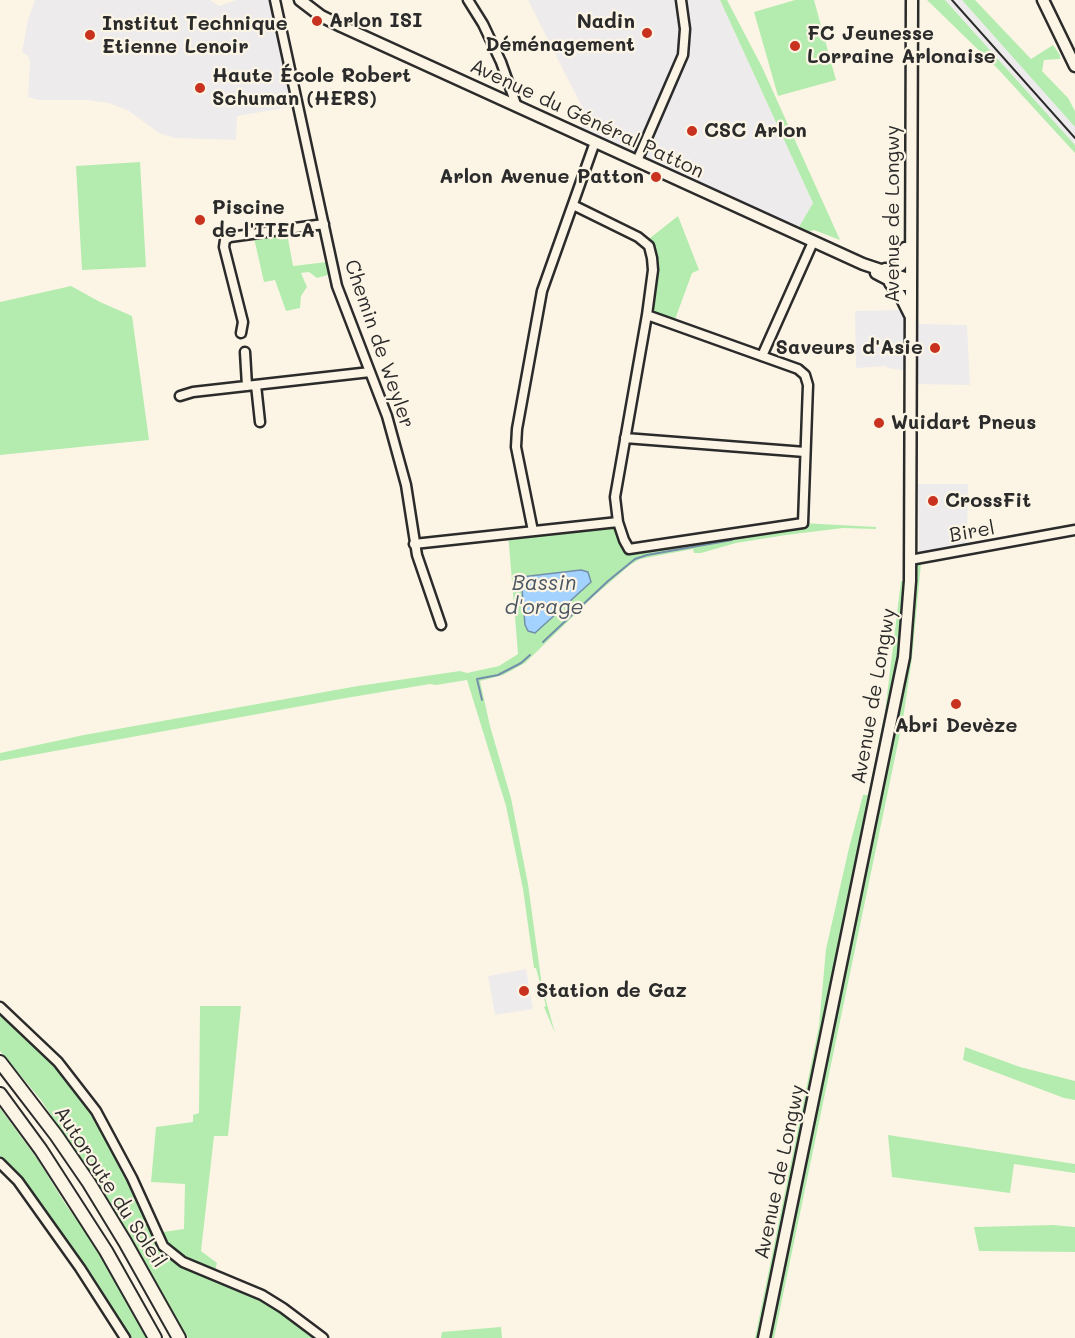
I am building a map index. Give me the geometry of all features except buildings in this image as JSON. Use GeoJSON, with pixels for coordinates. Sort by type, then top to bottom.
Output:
{"type":"FeatureCollection","features":[{"type":"Feature","properties":{"kind":"highway","name":"Autoroute du Soleil"},"geometry":{"type":"LineString","coordinates":[[0,1062],[56,1135],[89,1183],[179,1338]]}},
{"type":"Feature","properties":{"kind":"highway","name":"Autoroute du Soleil"},"geometry":{"type":"LineString","coordinates":[[0,1094],[41,1150],[95,1232],[155,1338]]}},
{"type":"Feature","properties":{"kind":"main road","name":"Avenue du Général Patton"},"geometry":{"type":"LineString","coordinates":[[300,0],[321,16],[341,26],[863,264]]}},
{"type":"Feature","properties":{"kind":"main road","name":"Avenue de Longwy"},"geometry":{"type":"LineString","coordinates":[[765,1338],[902,667],[910,581],[912,0]]}},
{"type":"Feature","properties":{"kind":"main road"},"geometry":{"type":"LineString","coordinates":[[1043,0],[1075,66]]}},
{"type":"Feature","properties":{"kind":"main road"},"geometry":{"type":"LineString","coordinates":[[863,264],[893,270],[901,265],[904,259],[905,219],[911,210]]}},
{"type":"Feature","properties":{"kind":"main road"},"geometry":{"type":"LineString","coordinates":[[863,264],[899,285],[911,282]]}},
{"type":"Feature","properties":{"kind":"main road"},"geometry":{"type":"LineString","coordinates":[[863,264],[911,282]]}},
{"type":"Feature","properties":{"kind":"main road"},"geometry":{"type":"LineString","coordinates":[[888,280],[900,295],[911,317]]}},
{"type":"Feature","properties":{"kind":"street"},"geometry":{"type":"LineString","coordinates":[[468,0],[483,24],[508,78],[518,107]]}},
{"type":"Feature","properties":{"kind":"street"},"geometry":{"type":"LineString","coordinates":[[637,161],[683,55],[685,29],[681,0]]}},
{"type":"Feature","properties":{"kind":"street","name":"Chemin de Weyler"},"geometry":{"type":"LineString","coordinates":[[276,1],[337,286],[397,448],[406,485],[419,565],[441,625]]}},
{"type":"Feature","properties":{"kind":"street"},"geometry":{"type":"LineString","coordinates":[[499,98],[506,88],[508,78]]}},
{"type":"Feature","properties":{"kind":"street"},"geometry":{"type":"LineString","coordinates":[[533,531],[516,447],[517,429],[542,291],[595,142]]}},
{"type":"Feature","properties":{"kind":"street"},"geometry":{"type":"LineString","coordinates":[[573,205],[638,237],[649,246],[652,258],[653,270],[647,315],[615,497],[618,522],[628,549],[803,523],[808,385],[805,375],[798,369],[647,315]]}},
{"type":"Feature","properties":{"kind":"street"},"geometry":{"type":"LineString","coordinates":[[241,333],[243,322],[224,247],[225,240],[230,237],[324,224]]}},
{"type":"Feature","properties":{"kind":"street"},"geometry":{"type":"LineString","coordinates":[[762,356],[813,242]]}},
{"type":"Feature","properties":{"kind":"street"},"geometry":{"type":"LineString","coordinates":[[245,352],[260,422]]}},
{"type":"Feature","properties":{"kind":"street"},"geometry":{"type":"LineString","coordinates":[[180,396],[193,392],[370,372]]}},
{"type":"Feature","properties":{"kind":"street"},"geometry":{"type":"LineString","coordinates":[[626,438],[805,452]]}},
{"type":"Feature","properties":{"kind":"street"},"geometry":{"type":"LineString","coordinates":[[414,544],[618,522]]}},
{"type":"Feature","properties":{"kind":"street","name":"Birel"},"geometry":{"type":"LineString","coordinates":[[910,560],[1075,530]]}},
{"type":"Feature","properties":{"kind":"street"},"geometry":{"type":"LineString","coordinates":[[0,1007],[58,1062],[96,1111],[123,1160],[163,1246],[183,1262],[262,1295],[323,1338]]}},
{"type":"Feature","properties":{"kind":"street"},"geometry":{"type":"LineString","coordinates":[[0,1163],[18,1181],[80,1268],[125,1338]]}},
{"type":"Feature","properties":{"kind":"shaded area","name":"Haute École Robert Schuman (HERS)"},"geometry":{"type":"Polygon","coordinates":[[[35,0],[210,0],[219,6],[237,0],[270,0],[291,107],[237,116],[236,140],[175,138],[159,133],[129,111],[109,103],[86,100],[39,100],[28,97],[30,62],[28,56],[22,52],[28,20],[35,0]]]}},
{"type":"Feature","properties":{"kind":"shaded area"},"geometry":{"type":"Polygon","coordinates":[[[528,0],[720,0],[813,203],[799,227],[581,128],[583,109],[528,0]]]}},
{"type":"Feature","properties":{"kind":"shaded area"},"geometry":{"type":"Polygon","coordinates":[[[945,0],[962,0],[1045,92],[1075,127],[1075,145],[945,0]]]}},
{"type":"Feature","properties":{"kind":"shaded area"},"geometry":{"type":"Polygon","coordinates":[[[902,310],[920,324],[967,325],[970,385],[911,384],[911,371],[887,368],[887,366],[856,368],[855,311],[902,310]]]}},
{"type":"Feature","properties":{"kind":"shaded area"},"geometry":{"type":"Polygon","coordinates":[[[918,484],[968,484],[967,545],[926,554],[919,551],[918,484]]]}},
{"type":"Feature","properties":{"kind":"shaded area"},"geometry":{"type":"Polygon","coordinates":[[[526,969],[533,1009],[495,1015],[488,976],[526,969]]]}},
{"type":"Feature","properties":{"kind":"green space"},"geometry":{"type":"Polygon","coordinates":[[[720,0],[727,0],[762,67],[840,240],[814,230],[808,232],[799,227],[813,203],[720,0]]]}},
{"type":"Feature","properties":{"kind":"green space","name":"FC Jeunesse Lorraine Arlonaise"},"geometry":{"type":"Polygon","coordinates":[[[795,0],[814,0],[836,80],[778,96],[754,12],[795,0]]]}},
{"type":"Feature","properties":{"kind":"green space"},"geometry":{"type":"Polygon","coordinates":[[[927,0],[945,0],[1075,145],[1075,153],[998,69],[927,0]]]}},
{"type":"Feature","properties":{"kind":"green space"},"geometry":{"type":"Polygon","coordinates":[[[962,0],[975,0],[1031,59],[1053,45],[1060,59],[1044,60],[1042,71],[1068,98],[1075,111],[1075,127],[962,0]]]}},
{"type":"Feature","properties":{"kind":"green space"},"geometry":{"type":"Polygon","coordinates":[[[140,162],[146,267],[82,270],[76,166],[140,162]]]}},
{"type":"Feature","properties":{"kind":"green space"},"geometry":{"type":"Polygon","coordinates":[[[678,216],[699,270],[692,273],[673,325],[647,315],[653,270],[645,242],[678,216]]]}},
{"type":"Feature","properties":{"kind":"green space"},"geometry":{"type":"Polygon","coordinates":[[[287,233],[293,266],[327,262],[328,275],[317,278],[309,272],[301,273],[307,287],[301,296],[300,308],[286,311],[275,280],[264,282],[254,238],[287,233]]]}},
{"type":"Feature","properties":{"kind":"green space"},"geometry":{"type":"Polygon","coordinates":[[[71,286],[132,316],[149,440],[0,455],[0,302],[71,286]]]}},
{"type":"Feature","properties":{"kind":"green space"},"geometry":{"type":"Polygon","coordinates":[[[618,522],[629,549],[803,523],[876,527],[876,529],[843,528],[786,535],[736,543],[701,553],[694,553],[693,549],[640,559],[594,596],[525,663],[503,675],[480,681],[490,726],[511,798],[528,884],[542,986],[555,1033],[544,1007],[546,1006],[536,968],[534,968],[523,889],[506,806],[467,680],[340,699],[0,761],[0,753],[84,735],[358,686],[460,671],[467,673],[499,666],[518,654],[508,533],[618,522]]]}},
{"type":"Feature","properties":{"kind":"green space"},"geometry":{"type":"Polygon","coordinates":[[[1075,526],[1075,536],[921,563],[912,658],[903,719],[774,1338],[755,1338],[819,1026],[826,949],[863,795],[868,795],[885,712],[901,581],[910,581],[910,560],[965,551],[967,545],[1075,526]]]}},
{"type":"Feature","properties":{"kind":"green space"},"geometry":{"type":"Polygon","coordinates":[[[200,1006],[241,1006],[228,1136],[214,1136],[201,1251],[217,1263],[214,1275],[262,1295],[323,1338],[188,1338],[123,1226],[41,1100],[0,1051],[0,1007],[36,1040],[96,1111],[156,1233],[184,1229],[185,1184],[151,1182],[156,1127],[193,1122],[193,1115],[199,1113],[200,1006]]]}},
{"type":"Feature","properties":{"kind":"green space"},"geometry":{"type":"Polygon","coordinates":[[[965,1047],[1020,1067],[1075,1081],[1075,1100],[1064,1098],[963,1060],[965,1047]]]}},
{"type":"Feature","properties":{"kind":"green space"},"geometry":{"type":"Polygon","coordinates":[[[0,1108],[102,1255],[148,1338],[125,1338],[0,1163],[0,1108]]]}},
{"type":"Feature","properties":{"kind":"green space"},"geometry":{"type":"Polygon","coordinates":[[[888,1135],[1075,1164],[1075,1173],[1014,1164],[1010,1193],[892,1177],[888,1135]]]}},
{"type":"Feature","properties":{"kind":"green space"},"geometry":{"type":"Polygon","coordinates":[[[1053,1225],[1075,1227],[1075,1252],[979,1251],[974,1227],[1053,1225]]]}},
{"type":"Feature","properties":{"kind":"green space"},"geometry":{"type":"Polygon","coordinates":[[[501,1327],[502,1338],[441,1338],[442,1332],[501,1327]]]}},
{"type":"Feature","properties":{"kind":"water","name":"Bassin d'orage"},"geometry":{"type":"Polygon","coordinates":[[[581,570],[588,572],[591,582],[535,633],[528,631],[525,625],[521,577],[581,570]]]}},
{"type":"Feature","properties":{"kind":"waterway"},"geometry":{"type":"LineString","coordinates":[[543,642],[635,559],[732,540]]}},
{"type":"Feature","properties":{"kind":"waterway"},"geometry":{"type":"LineString","coordinates":[[482,700],[477,679],[498,675],[521,663],[530,655]]}},
{"type":"Feature","properties":{"kind":"railway"},"geometry":{"type":"LineString","coordinates":[[952,0],[1075,138]]}},
{"type":"Feature","properties":{"kind":"place","name":"Arlon ISI"},"geometry":{"type":"Point","coordinates":[317,21]}},
{"type":"Feature","properties":{"kind":"place","name":"Nadin Déménagement"},"geometry":{"type":"Point","coordinates":[647,33]}},
{"type":"Feature","properties":{"kind":"place","name":"Institut Technique Etienne Lenoir"},"geometry":{"type":"Point","coordinates":[90,35]}},
{"type":"Feature","properties":{"kind":"place","name":"FC Jeunesse Lorraine Arlonaise"},"geometry":{"type":"Point","coordinates":[795,46]}},
{"type":"Feature","properties":{"kind":"place","name":"Haute École Robert Schuman (HERS)"},"geometry":{"type":"Point","coordinates":[200,88]}},
{"type":"Feature","properties":{"kind":"place","name":"CSC Arlon"},"geometry":{"type":"Point","coordinates":[692,131]}},
{"type":"Feature","properties":{"kind":"place","name":"Arlon Avenue Patton"},"geometry":{"type":"Point","coordinates":[656,177]}},
{"type":"Feature","properties":{"kind":"place","name":"Piscine de l'ITELA"},"geometry":{"type":"Point","coordinates":[200,220]}},
{"type":"Feature","properties":{"kind":"place","name":"Saveurs d'Asie"},"geometry":{"type":"Point","coordinates":[935,348]}},
{"type":"Feature","properties":{"kind":"place","name":"Wuidart Pneus"},"geometry":{"type":"Point","coordinates":[879,423]}},
{"type":"Feature","properties":{"kind":"place","name":"CrossFit"},"geometry":{"type":"Point","coordinates":[933,501]}},
{"type":"Feature","properties":{"kind":"place","name":"Abri Devèze"},"geometry":{"type":"Point","coordinates":[956,704]}},
{"type":"Feature","properties":{"kind":"place","name":"Station de Gaz"},"geometry":{"type":"Point","coordinates":[524,991]}}]}
